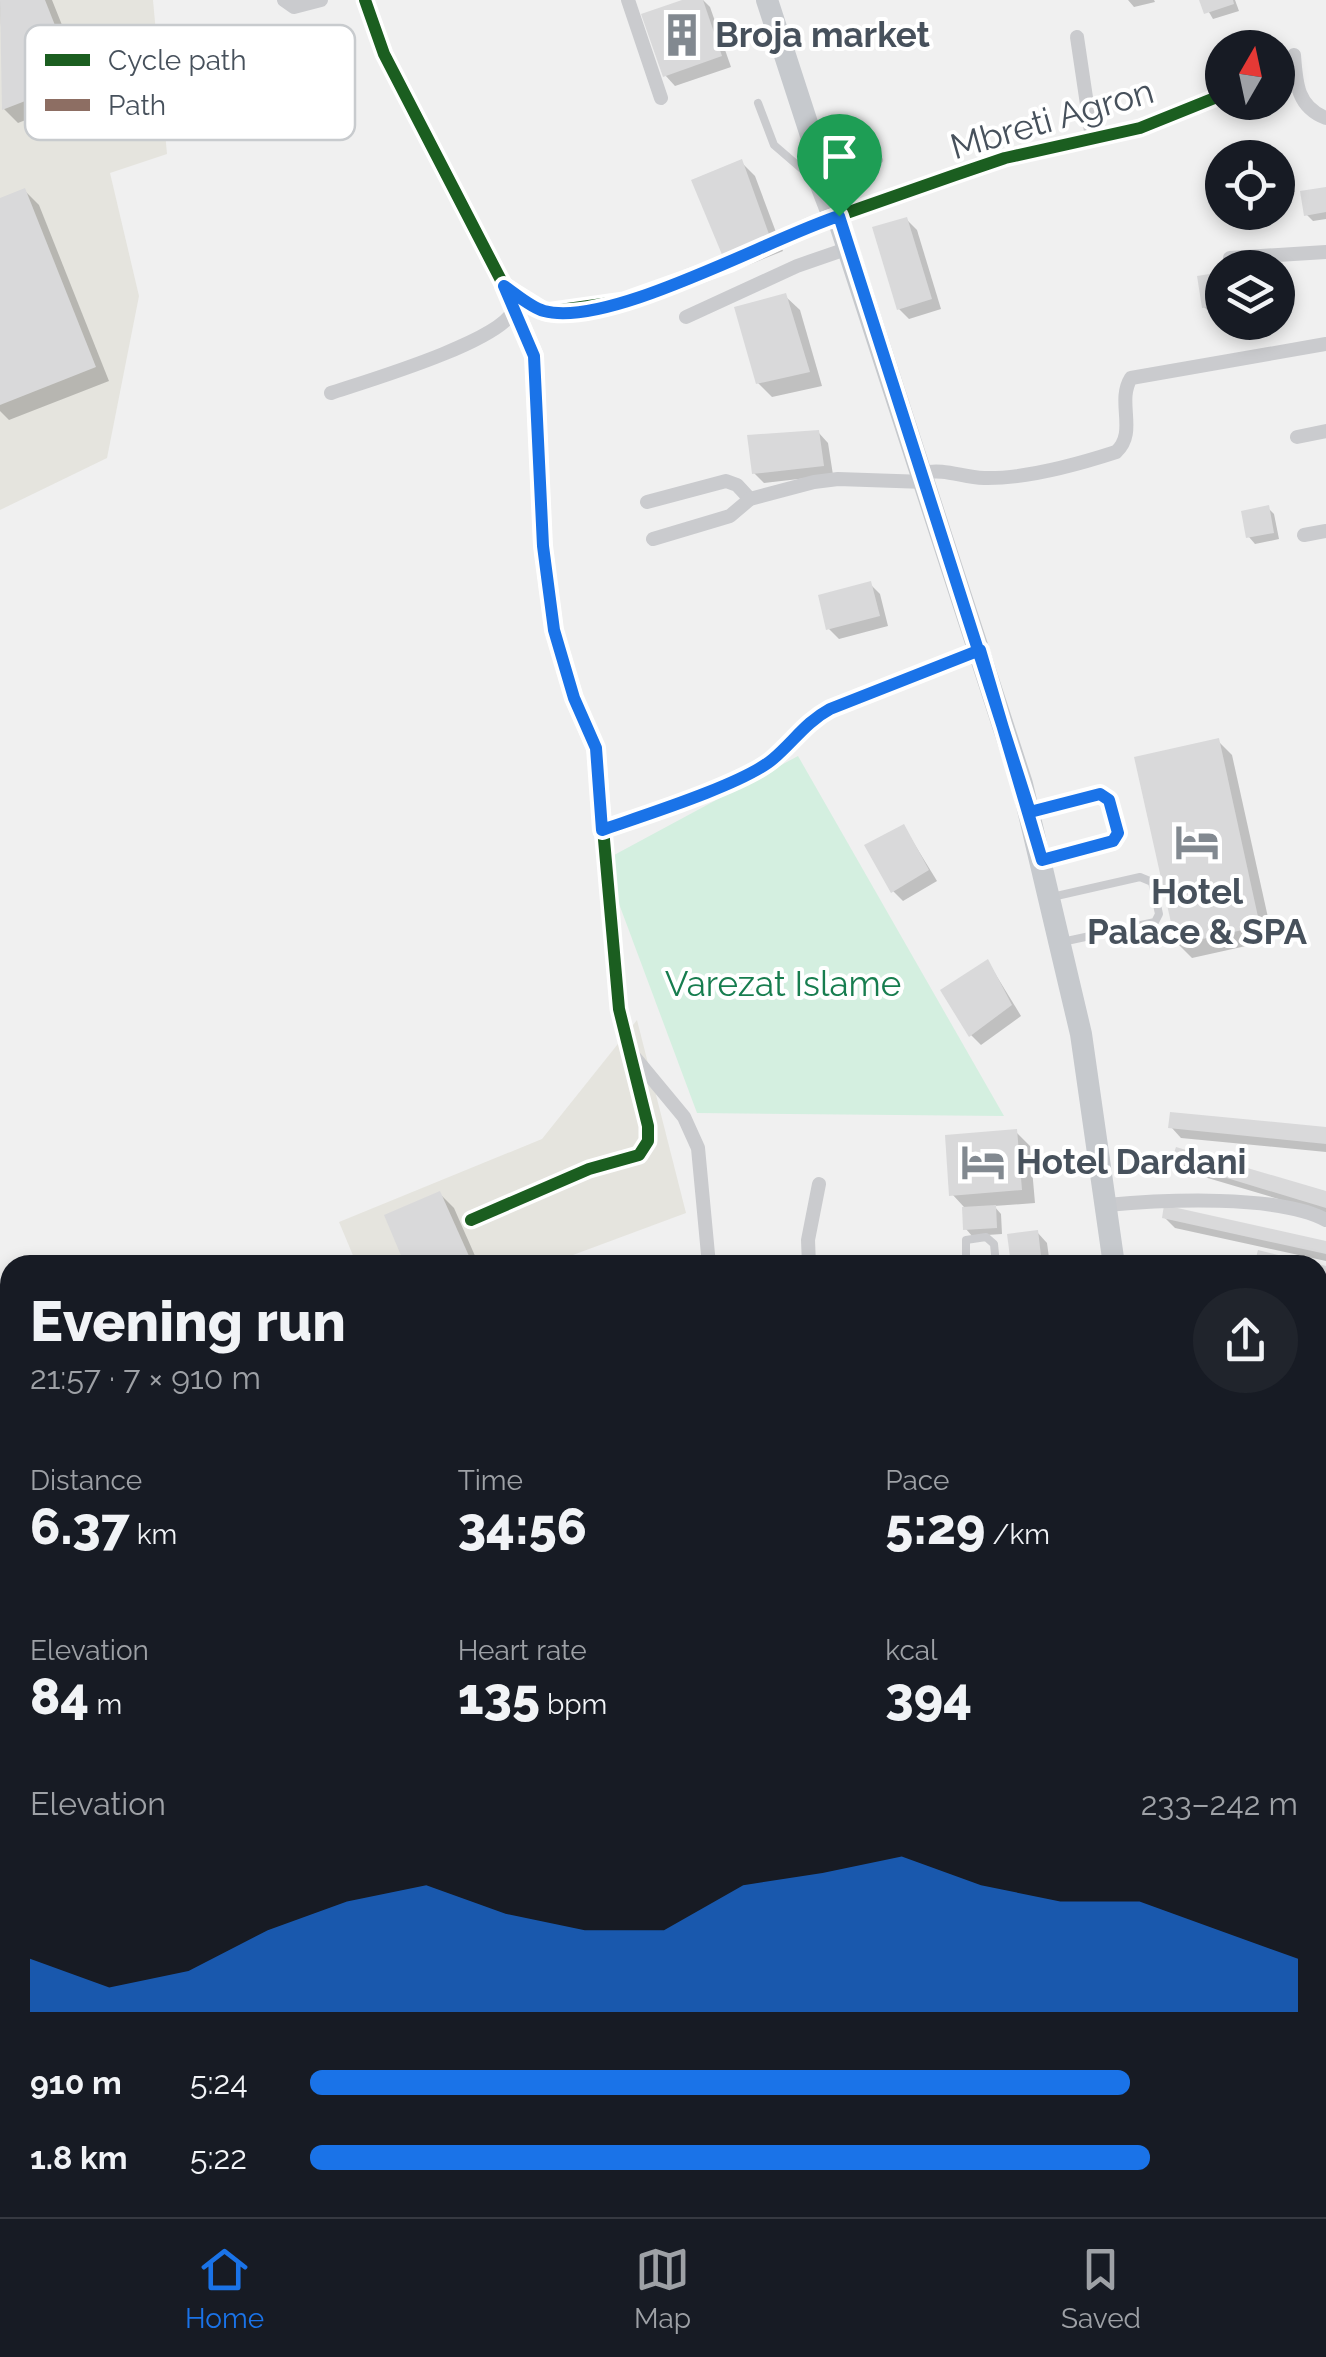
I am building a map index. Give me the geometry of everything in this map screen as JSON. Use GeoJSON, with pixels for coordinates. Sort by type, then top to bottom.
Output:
{"type":"FeatureCollection","features":[{"type":"Feature","properties":{"kind":"main road"},"geometry":{"type":"LineString","coordinates":[[767,0],[833,218],[849,248],[1030,812],[1062,942],[1113,1255]]}},
{"type":"Feature","properties":{"kind":"street"},"geometry":{"type":"LineString","coordinates":[[284,0],[294,7],[321,0]]}},
{"type":"Feature","properties":{"kind":"street"},"geometry":{"type":"LineString","coordinates":[[365,0],[384,54],[504,286],[534,356],[543,546],[554,630],[574,698],[596,748],[619,1009],[648,1126],[644,1150],[471,1220]]}},
{"type":"Feature","properties":{"kind":"street"},"geometry":{"type":"LineString","coordinates":[[628,0],[661,98]]}},
{"type":"Feature","properties":{"kind":"street","name":"Mbreti Agron"},"geometry":{"type":"LineString","coordinates":[[1077,37],[1092,138]]}},
{"type":"Feature","properties":{"kind":"street"},"geometry":{"type":"LineString","coordinates":[[1295,62],[1300,96],[1308,108],[1326,118]]}},
{"type":"Feature","properties":{"kind":"street","name":"Mbreti Agron"},"geometry":{"type":"LineString","coordinates":[[504,286],[546,312],[592,308],[730,263],[833,218],[1005,158],[1140,128],[1205,102]]}},
{"type":"Feature","properties":{"kind":"street"},"geometry":{"type":"LineString","coordinates":[[686,317],[796,266],[849,248]]}},
{"type":"Feature","properties":{"kind":"street"},"geometry":{"type":"LineString","coordinates":[[1295,254],[1326,252]]}},
{"type":"Feature","properties":{"kind":"street"},"geometry":{"type":"LineString","coordinates":[[330,394],[457,348],[505,323],[513,311]]}},
{"type":"Feature","properties":{"kind":"street"},"geometry":{"type":"LineString","coordinates":[[653,539],[730,516],[750,499],[838,478],[923,477],[939,469],[983,478],[1009,477],[1116,452],[1126,440],[1125,390],[1138,374],[1326,344]]}},
{"type":"Feature","properties":{"kind":"street"},"geometry":{"type":"LineString","coordinates":[[1297,437],[1326,431]]}},
{"type":"Feature","properties":{"kind":"street"},"geometry":{"type":"LineString","coordinates":[[647,502],[726,481],[737,484],[750,499]]}},
{"type":"Feature","properties":{"kind":"street"},"geometry":{"type":"LineString","coordinates":[[1304,535],[1326,531]]}},
{"type":"Feature","properties":{"kind":"street"},"geometry":{"type":"LineString","coordinates":[[602,830],[680,802],[772,761],[811,719],[830,709],[980,650]]}},
{"type":"Feature","properties":{"kind":"street"},"geometry":{"type":"LineString","coordinates":[[628,1050],[684,1117],[698,1148],[708,1255]]}},
{"type":"Feature","properties":{"kind":"street"},"geometry":{"type":"LineString","coordinates":[[809,1255],[808,1240],[819,1184]]}},
{"type":"Feature","properties":{"kind":"street"},"geometry":{"type":"LineString","coordinates":[[1107,1206],[1195,1202],[1294,1208],[1326,1220]]}},
{"type":"Feature","properties":{"kind":"lane"},"geometry":{"type":"LineString","coordinates":[[758,103],[774,144],[810,176],[833,218]]}},
{"type":"Feature","properties":{"kind":"lane"},"geometry":{"type":"LineString","coordinates":[[833,218],[859,174],[880,160]]}},
{"type":"Feature","properties":{"kind":"lane"},"geometry":{"type":"LineString","coordinates":[[1030,812],[1100,794],[1109,800],[1118,833],[1113,841],[1042,860]]}},
{"type":"Feature","properties":{"kind":"lane"},"geometry":{"type":"LineString","coordinates":[[1052,897],[1140,877],[1152,882],[1159,914],[1154,922],[1062,942]]}},
{"type":"Feature","properties":{"kind":"lane"},"geometry":{"type":"LineString","coordinates":[[966,1255],[966,1240],[975,1236],[986,1237],[994,1244],[995,1255]]}},
{"type":"Feature","properties":{"kind":"shaded area"},"geometry":{"type":"Polygon","coordinates":[[[0,0],[153,0],[155,25],[25,25],[25,140],[166,140],[167,154],[110,173],[139,296],[107,458],[0,510],[0,0]]]}},
{"type":"Feature","properties":{"kind":"shaded area"},"geometry":{"type":"Polygon","coordinates":[[[637,1020],[686,1213],[573,1255],[353,1255],[339,1222],[542,1139],[637,1020]]]}},
{"type":"Feature","properties":{"kind":"green space","name":"Varezat Islame"},"geometry":{"type":"Polygon","coordinates":[[[798,756],[1004,1116],[697,1113],[603,861],[798,756]]]}},
{"type":"Feature","properties":{"kind":"building"},"geometry":{"type":"Polygon","coordinates":[[[0,0],[45,0],[55,25],[25,25],[25,101],[2,110],[0,0]]]}},
{"type":"Feature","properties":{"kind":"building","name":"Broja market"},"geometry":{"type":"Polygon","coordinates":[[[682,0],[703,0],[722,56],[663,77],[641,14],[682,0]]]}},
{"type":"Feature","properties":{"kind":"building"},"geometry":{"type":"Polygon","coordinates":[[[1199,0],[1233,0],[1234,4],[1204,14],[1199,0]]]}},
{"type":"Feature","properties":{"kind":"building"},"geometry":{"type":"Polygon","coordinates":[[[742,159],[770,237],[723,257],[691,180],[742,159]]]}},
{"type":"Feature","properties":{"kind":"building"},"geometry":{"type":"Polygon","coordinates":[[[1326,187],[1326,212],[1304,216],[1300,191],[1326,187]]]}},
{"type":"Feature","properties":{"kind":"building"},"geometry":{"type":"Polygon","coordinates":[[[25,188],[96,367],[0,405],[0,198],[25,188]]]}},
{"type":"Feature","properties":{"kind":"building"},"geometry":{"type":"Polygon","coordinates":[[[907,217],[932,299],[897,310],[872,227],[907,217]]]}},
{"type":"Feature","properties":{"kind":"building"},"geometry":{"type":"Polygon","coordinates":[[[1205,275],[1205,308],[1202,308],[1197,276],[1205,275]]]}},
{"type":"Feature","properties":{"kind":"building"},"geometry":{"type":"Polygon","coordinates":[[[786,293],[810,372],[756,384],[734,307],[786,293]]]}},
{"type":"Feature","properties":{"kind":"building"},"geometry":{"type":"Polygon","coordinates":[[[819,430],[824,466],[752,474],[747,435],[819,430]]]}},
{"type":"Feature","properties":{"kind":"building"},"geometry":{"type":"Polygon","coordinates":[[[1269,505],[1274,533],[1246,538],[1241,511],[1269,505]]]}},
{"type":"Feature","properties":{"kind":"building"},"geometry":{"type":"Polygon","coordinates":[[[871,581],[880,616],[826,630],[818,595],[871,581]]]}},
{"type":"Feature","properties":{"kind":"building","name":"Hotel Palace & SPA"},"geometry":{"type":"Polygon","coordinates":[[[1219,738],[1260,926],[1176,945],[1134,757],[1219,738]]]}},
{"type":"Feature","properties":{"kind":"building"},"geometry":{"type":"Polygon","coordinates":[[[904,824],[929,870],[891,893],[864,845],[904,824]]]}},
{"type":"Feature","properties":{"kind":"building"},"geometry":{"type":"Polygon","coordinates":[[[988,959],[1012,1005],[969,1037],[940,990],[988,959]]]}},
{"type":"Feature","properties":{"kind":"building"},"geometry":{"type":"Polygon","coordinates":[[[1170,1112],[1326,1127],[1326,1144],[1168,1128],[1170,1112]]]}},
{"type":"Feature","properties":{"kind":"building","name":"Hotel Dardani"},"geometry":{"type":"Polygon","coordinates":[[[1017,1129],[1022,1190],[949,1196],[945,1135],[1017,1129]]]}},
{"type":"Feature","properties":{"kind":"building"},"geometry":{"type":"Polygon","coordinates":[[[1176,1147],[1326,1191],[1326,1208],[1171,1161],[1176,1147]]]}},
{"type":"Feature","properties":{"kind":"building"},"geometry":{"type":"Polygon","coordinates":[[[440,1191],[469,1255],[401,1255],[384,1215],[440,1191]]]}},
{"type":"Feature","properties":{"kind":"building"},"geometry":{"type":"Polygon","coordinates":[[[996,1205],[997,1228],[963,1230],[962,1207],[996,1205]]]}},
{"type":"Feature","properties":{"kind":"building"},"geometry":{"type":"Polygon","coordinates":[[[1164,1205],[1326,1241],[1326,1254],[1162,1218],[1164,1205]]]}},
{"type":"Feature","properties":{"kind":"building"},"geometry":{"type":"Polygon","coordinates":[[[1038,1230],[1041,1255],[1010,1255],[1007,1234],[1038,1230]]]}},
{"type":"Feature","properties":{"kind":"cycle path"},"geometry":{"type":"LineString","coordinates":[[365,0],[384,54],[504,286],[534,355],[543,546],[554,630],[574,698],[596,749],[619,1009],[648,1126],[648,1141],[639,1155],[589,1169],[471,1220]]}},
{"type":"Feature","properties":{"kind":"cycle path"},"geometry":{"type":"LineString","coordinates":[[504,286],[546,312],[624,301],[731,263],[815,224],[955,175],[1005,158],[1140,128],[1205,102]]}},
{"type":"Feature","properties":{"kind":"place","name":"Broja market"},"geometry":{"type":"Point","coordinates":[682,35]}},
{"type":"Feature","properties":{"kind":"place","name":"Hotel Palace & SPA"},"geometry":{"type":"Point","coordinates":[1197,842]}},
{"type":"Feature","properties":{"kind":"place","name":"Hotel Dardani"},"geometry":{"type":"Point","coordinates":[983,1162]}},
{"type":"Feature","properties":{"kind":"route"},"geometry":{"type":"LineString","coordinates":[[839,216],[730,263],[592,308],[546,312],[504,286],[534,356],[543,546],[554,630],[574,698],[596,748],[602,830],[680,802],[772,761],[811,719],[830,709],[980,650],[1042,860],[1113,841],[1118,833],[1109,800],[1100,794],[1030,812],[980,650],[839,216]]}}]}
